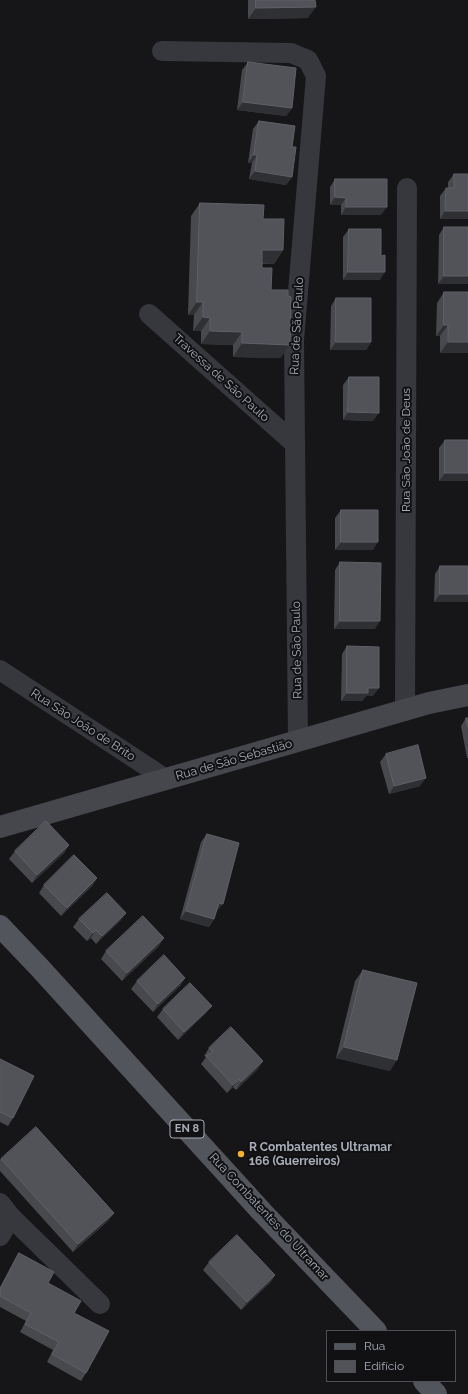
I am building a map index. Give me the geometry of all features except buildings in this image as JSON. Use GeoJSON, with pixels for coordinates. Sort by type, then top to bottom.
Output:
{"type":"FeatureCollection","features":[{"type":"Feature","properties":{"kind":"main road","name":"Rua Combatentes do Ultramar"},"geometry":{"type":"LineString","coordinates":[[0,926],[10,935],[262,1212],[375,1330]]}},
{"type":"Feature","properties":{"kind":"main road"},"geometry":{"type":"LineString","coordinates":[[425,1382],[436,1394]]}},
{"type":"Feature","properties":{"kind":"street","name":"Rua de São Paulo"},"geometry":{"type":"LineString","coordinates":[[162,52],[311,54],[316,76],[294,340],[298,741]]}},
{"type":"Feature","properties":{"kind":"street","name":"Rua São João de Deus"},"geometry":{"type":"LineString","coordinates":[[405,711],[407,188]]}},
{"type":"Feature","properties":{"kind":"street","name":"Travessa de São Paulo"},"geometry":{"type":"LineString","coordinates":[[149,314],[294,443]]}},
{"type":"Feature","properties":{"kind":"street","name":"Rua São João de Brito"},"geometry":{"type":"LineString","coordinates":[[0,670],[166,779]]}},
{"type":"Feature","properties":{"kind":"street","name":"Rua de São Sebastião"},"geometry":{"type":"LineString","coordinates":[[0,827],[429,703],[468,695]]}},
{"type":"Feature","properties":{"kind":"street"},"geometry":{"type":"LineString","coordinates":[[0,1236],[6,1210]]}},
{"type":"Feature","properties":{"kind":"street"},"geometry":{"type":"LineString","coordinates":[[6,1210],[100,1304]]}},
{"type":"Feature","properties":{"kind":"place","name":"R Combatentes Ultramar 166 (Guerreiros)"},"geometry":{"type":"Point","coordinates":[241,1154]}}]}
